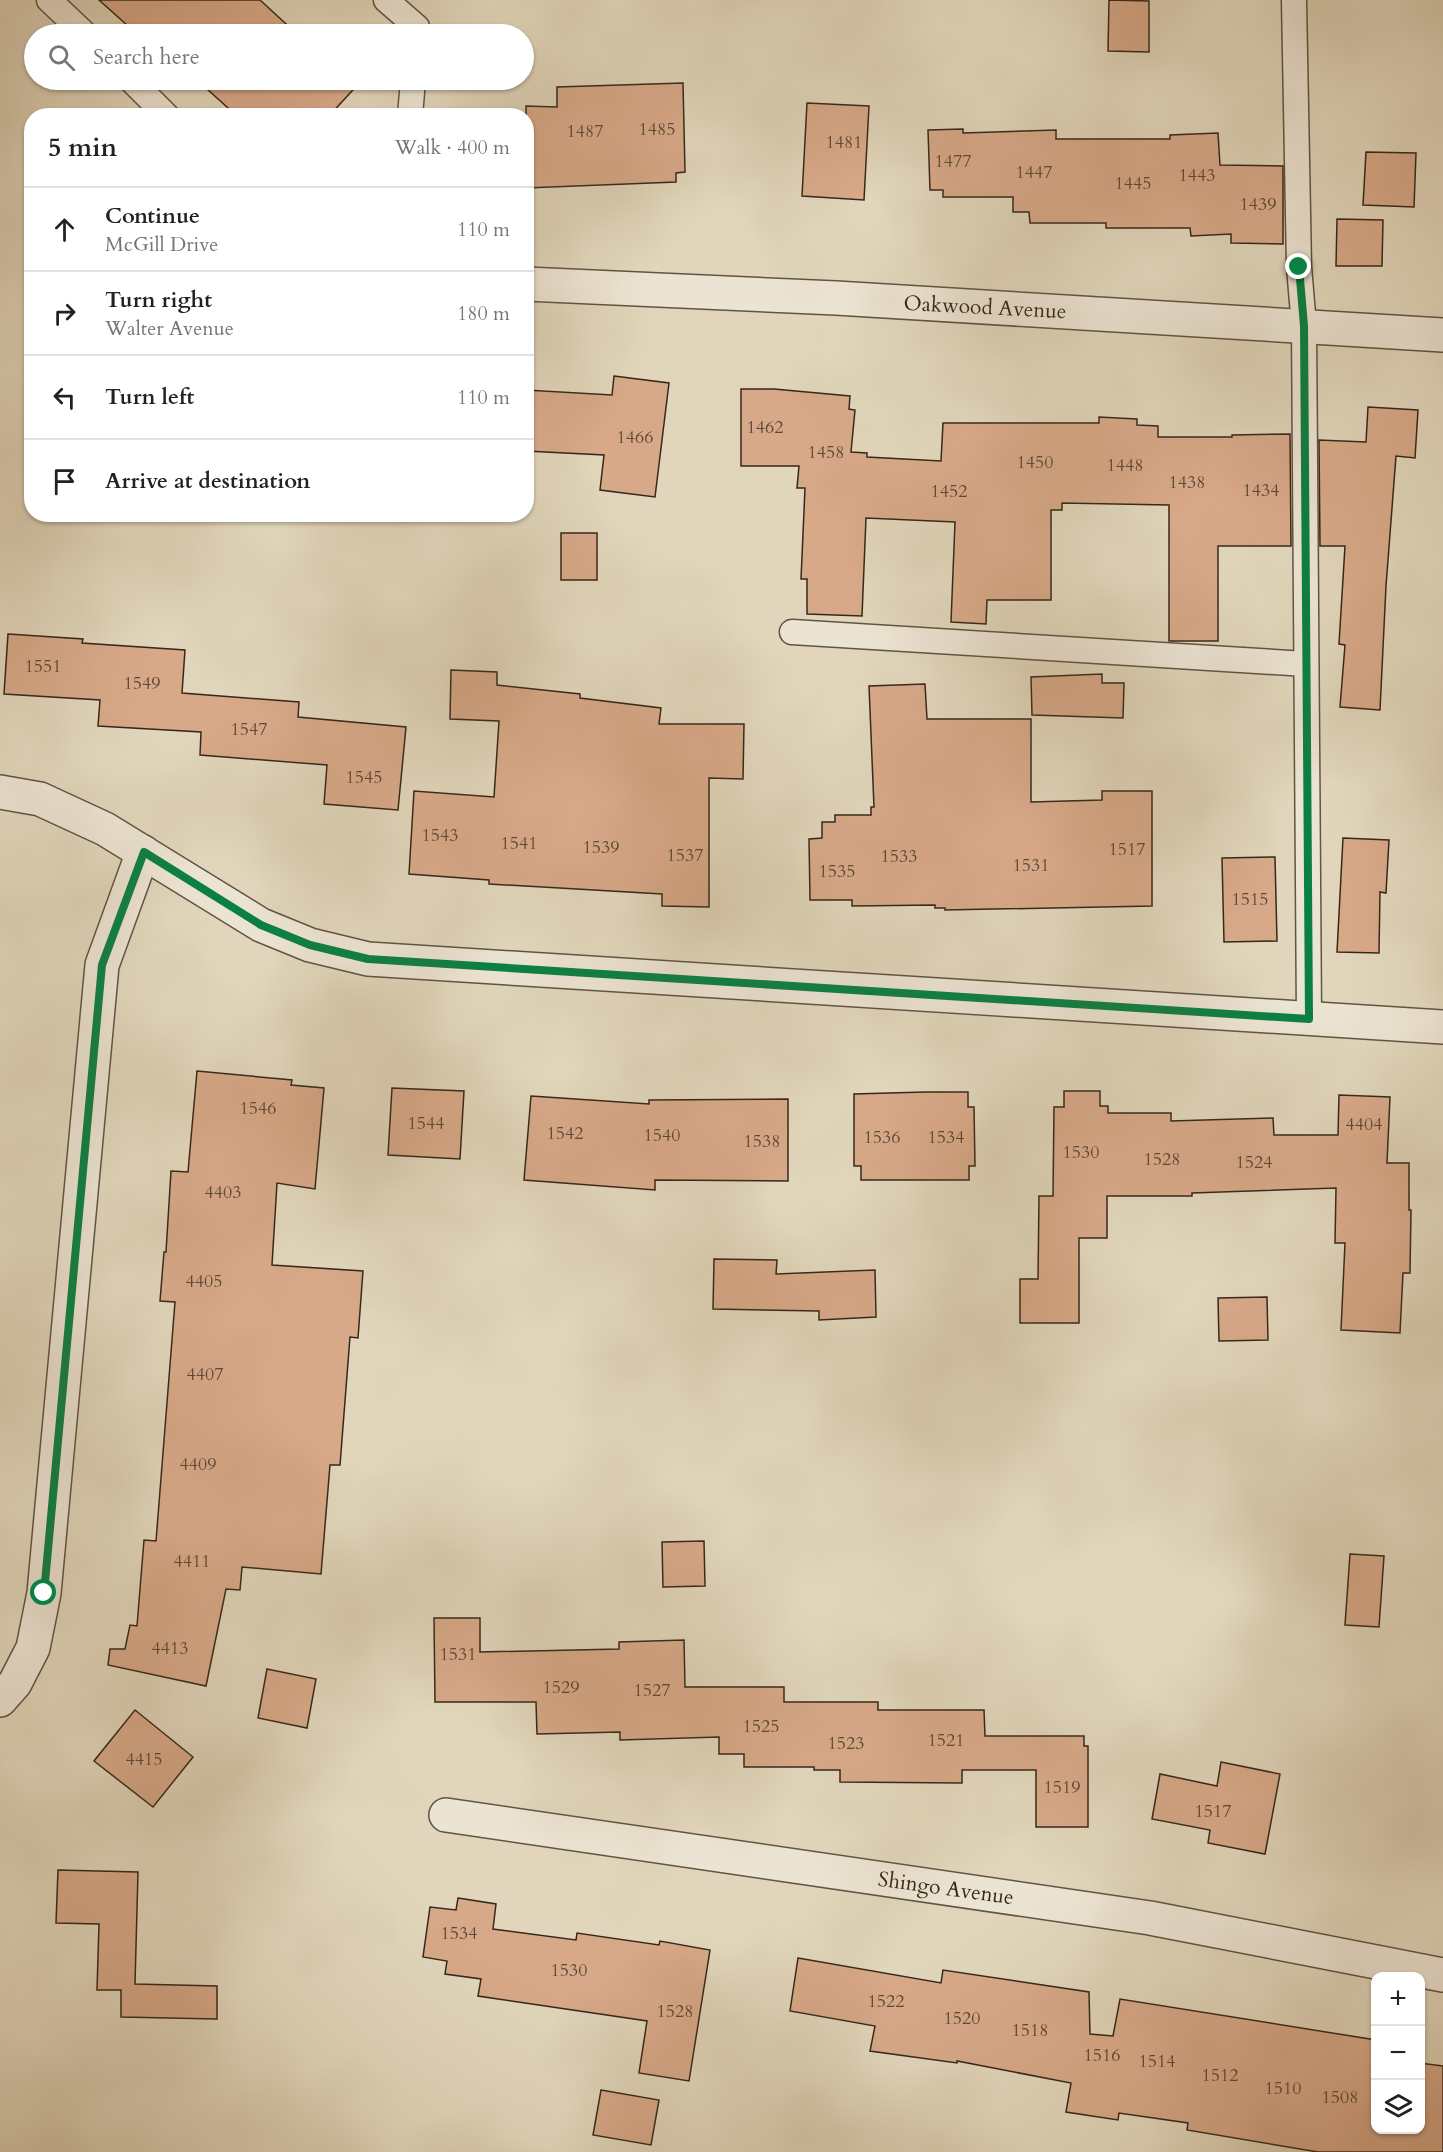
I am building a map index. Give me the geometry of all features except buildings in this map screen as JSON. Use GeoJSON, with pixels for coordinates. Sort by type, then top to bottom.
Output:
{"type":"FeatureCollection","features":[{"type":"Feature","properties":{"kind":"street","name":"Oakwood Avenue"},"geometry":{"type":"LineString","coordinates":[[534,284],[836,298],[1443,335]]}},
{"type":"Feature","properties":{"kind":"street"},"geometry":{"type":"LineString","coordinates":[[0,792],[40,800],[105,829],[261,925],[310,945],[368,959],[1443,1027]]}},
{"type":"Feature","properties":{"kind":"street"},"geometry":{"type":"LineString","coordinates":[[0,1700],[15,1683],[33,1648],[44,1593],[102,965],[144,852]]}},
{"type":"Feature","properties":{"kind":"street","name":"Shingo Avenue"},"geometry":{"type":"LineString","coordinates":[[446,1815],[1150,1918],[1443,1976]]}},
{"type":"Feature","properties":{"kind":"lane"},"geometry":{"type":"LineString","coordinates":[[49,0],[74,24]]}},
{"type":"Feature","properties":{"kind":"lane"},"geometry":{"type":"LineString","coordinates":[[386,0],[414,24]]}},
{"type":"Feature","properties":{"kind":"lane"},"geometry":{"type":"LineString","coordinates":[[1294,0],[1299,267],[1304,326],[1309,1019]]}},
{"type":"Feature","properties":{"kind":"lane"},"geometry":{"type":"LineString","coordinates":[[141,90],[159,108]]}},
{"type":"Feature","properties":{"kind":"lane"},"geometry":{"type":"LineString","coordinates":[[411,108],[412,90]]}},
{"type":"Feature","properties":{"kind":"lane"},"geometry":{"type":"LineString","coordinates":[[792,632],[1306,664]]}},
{"type":"Feature","properties":{"kind":"route"},"geometry":{"type":"LineString","coordinates":[[44,1593],[102,965],[144,852],[261,925],[310,945],[368,959],[1309,1019],[1304,326],[1299,267]]}}]}
